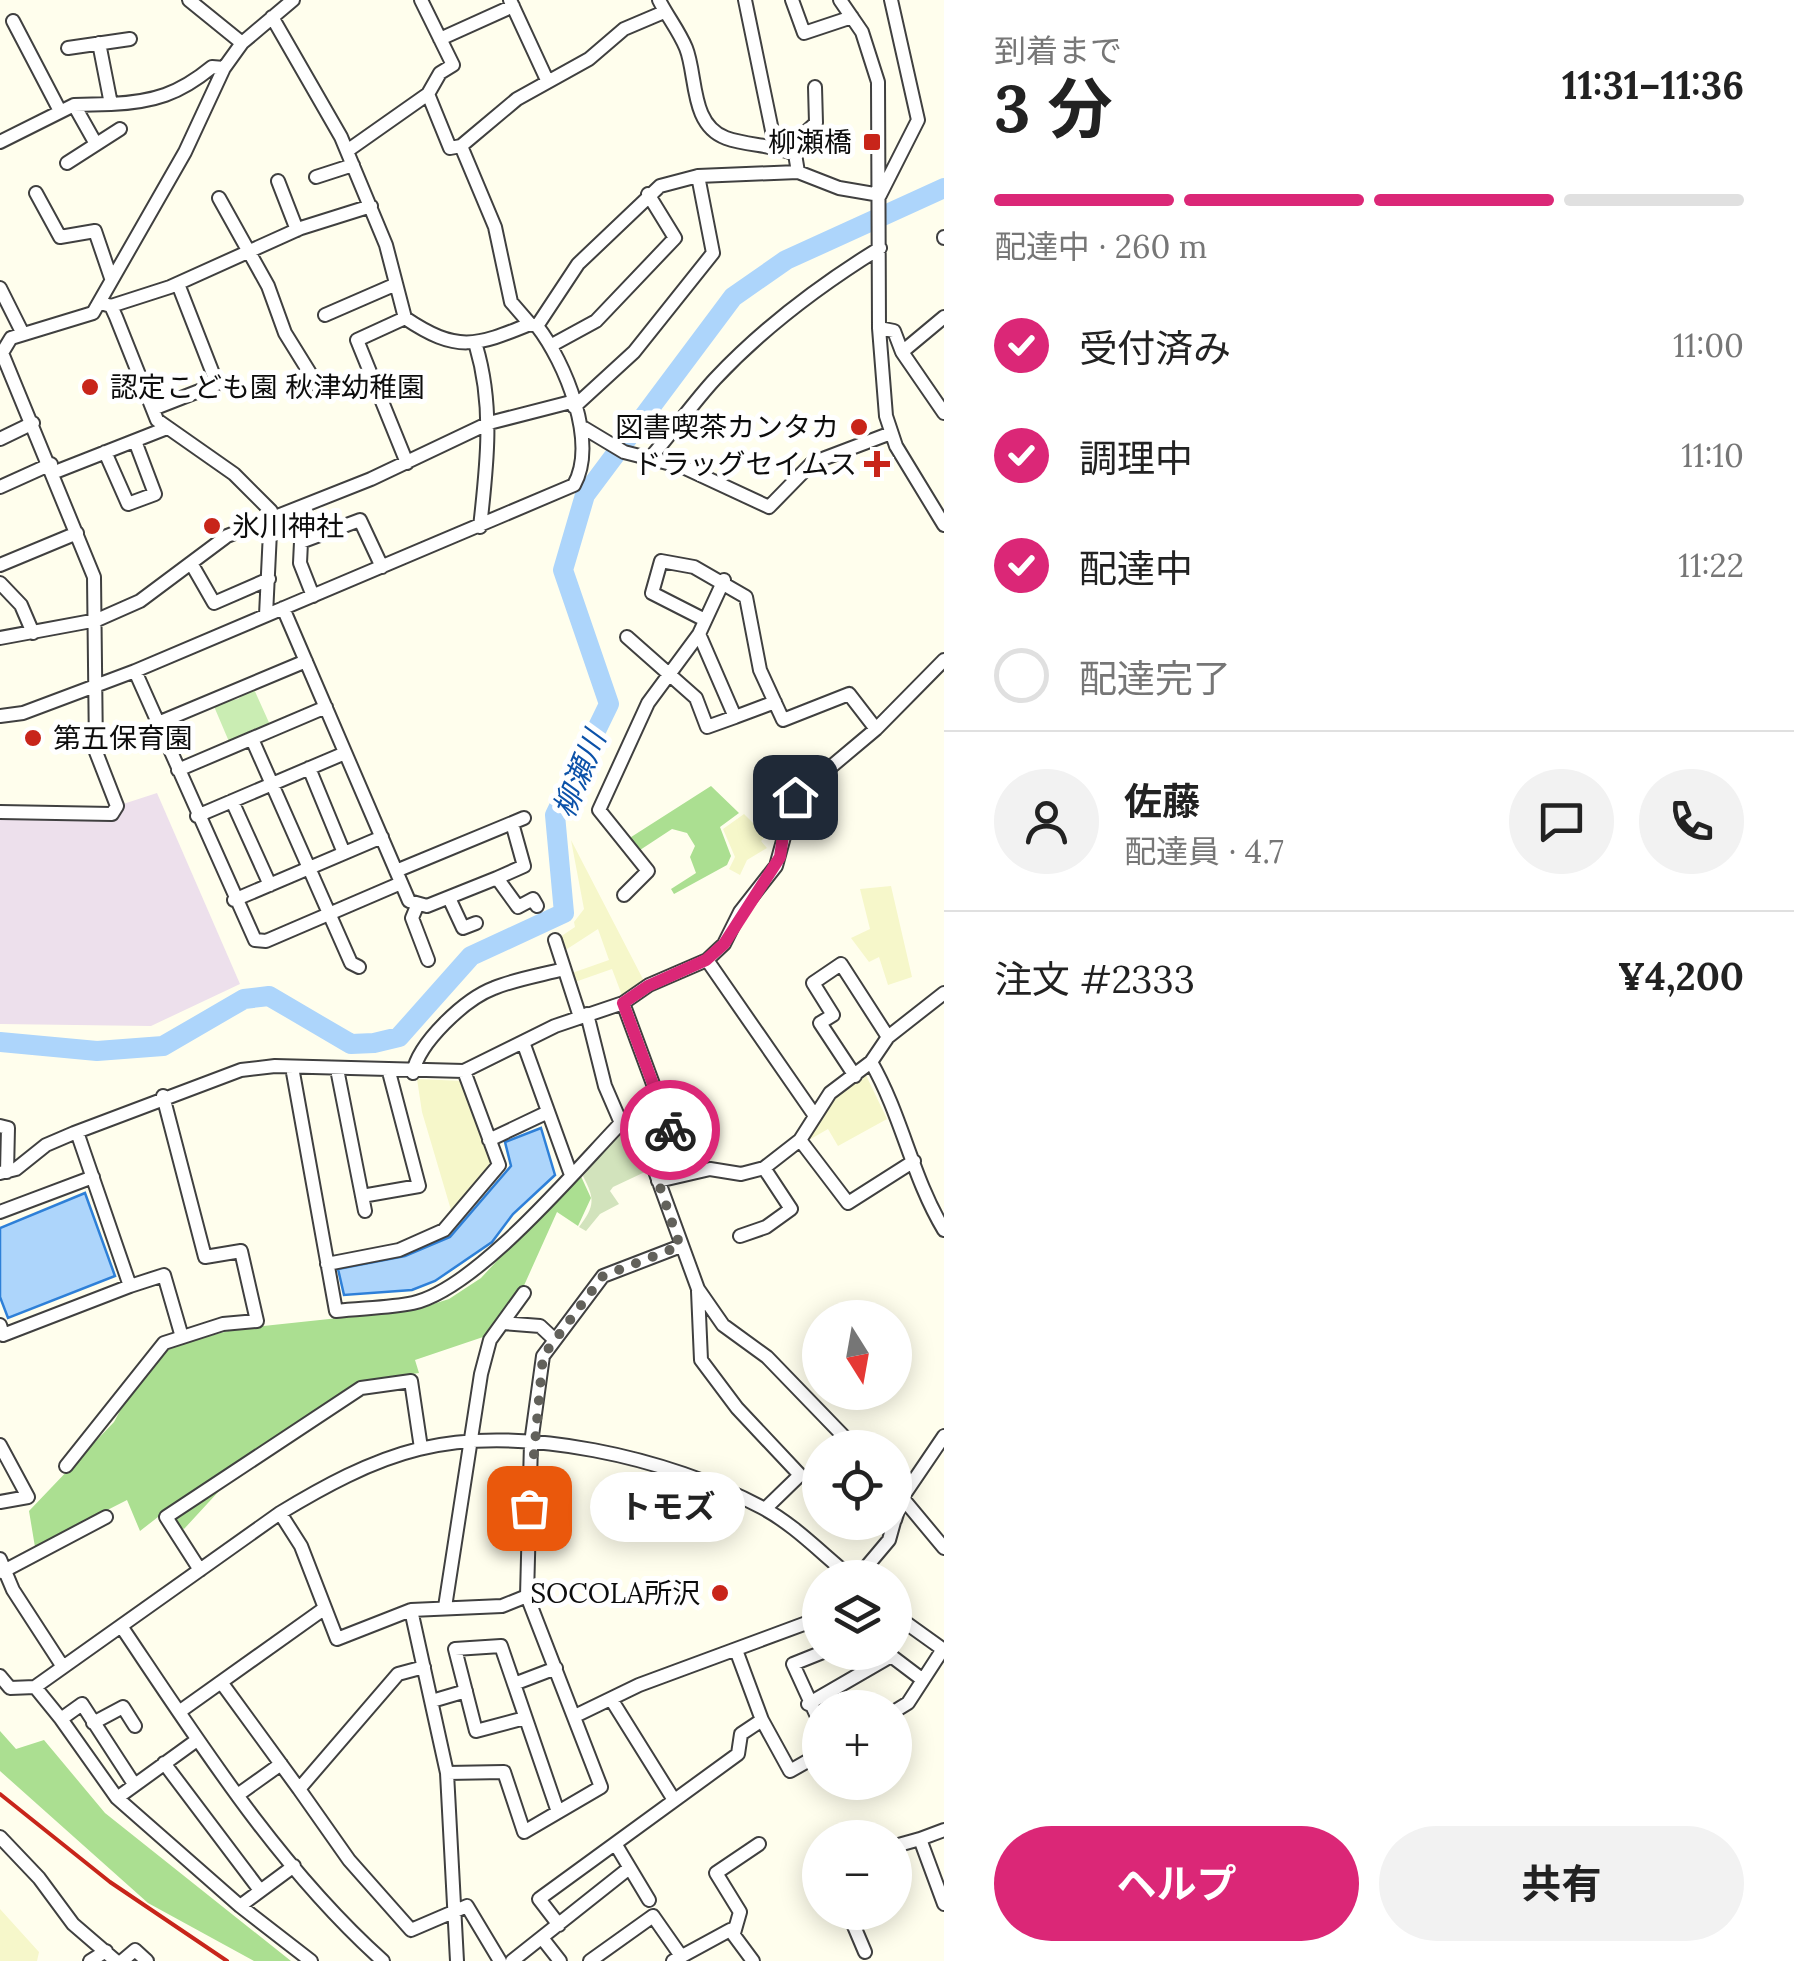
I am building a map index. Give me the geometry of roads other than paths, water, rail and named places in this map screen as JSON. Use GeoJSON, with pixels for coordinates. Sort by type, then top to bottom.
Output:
{"type":"FeatureCollection","features":[{"type":"Feature","properties":{"kind":"street"},"geometry":{"type":"LineString","coordinates":[[189,0],[242,43]]}},
{"type":"Feature","properties":{"kind":"street"},"geometry":{"type":"LineString","coordinates":[[266,615],[274,520],[254,491],[167,428],[153,408],[106,304],[110,278],[185,152],[224,68],[242,43],[293,0]]}},
{"type":"Feature","properties":{"kind":"street"},"geometry":{"type":"LineString","coordinates":[[316,177],[350,158],[428,94],[440,74],[454,65],[421,0]]}},
{"type":"Feature","properties":{"kind":"street"},"geometry":{"type":"LineString","coordinates":[[745,0],[780,148]]}},
{"type":"Feature","properties":{"kind":"street"},"geometry":{"type":"LineString","coordinates":[[792,0],[804,33],[852,16]]}},
{"type":"Feature","properties":{"kind":"street"},"geometry":{"type":"LineString","coordinates":[[840,0],[870,48],[878,82],[879,328],[882,385],[891,433],[944,525]]}},
{"type":"Feature","properties":{"kind":"street"},"geometry":{"type":"LineString","coordinates":[[880,196],[918,120],[891,0]]}},
{"type":"Feature","properties":{"kind":"street"},"geometry":{"type":"LineString","coordinates":[[440,39],[511,3],[547,80]]}},
{"type":"Feature","properties":{"kind":"street"},"geometry":{"type":"LineString","coordinates":[[428,94],[450,148],[461,146],[547,80],[589,59],[624,29],[662,6],[686,48],[694,96],[713,126],[724,138],[795,154],[798,172]]}},
{"type":"Feature","properties":{"kind":"street"},"geometry":{"type":"LineString","coordinates":[[272,17],[350,158],[371,206],[405,318],[428,334],[476,346],[533,325],[578,264],[648,194],[698,176],[798,172],[838,188],[880,196]]}},
{"type":"Feature","properties":{"kind":"street"},"geometry":{"type":"LineString","coordinates":[[13,20],[60,111]]}},
{"type":"Feature","properties":{"kind":"street"},"geometry":{"type":"LineString","coordinates":[[68,48],[130,39]]}},
{"type":"Feature","properties":{"kind":"street"},"geometry":{"type":"LineString","coordinates":[[99,43],[112,104]]}},
{"type":"Feature","properties":{"kind":"street"},"geometry":{"type":"LineString","coordinates":[[0,142],[74,105],[165,98],[182,91],[212,67],[224,68]]}},
{"type":"Feature","properties":{"kind":"street"},"geometry":{"type":"LineString","coordinates":[[780,148],[816,123],[814,87]]}},
{"type":"Feature","properties":{"kind":"street"},"geometry":{"type":"LineString","coordinates":[[74,105],[96,144]]}},
{"type":"Feature","properties":{"kind":"street"},"geometry":{"type":"LineString","coordinates":[[67,163],[120,128]]}},
{"type":"Feature","properties":{"kind":"street"},"geometry":{"type":"LineString","coordinates":[[0,716],[23,713],[135,671],[574,485],[582,472],[584,428],[552,345],[511,302],[496,227],[461,146]]}},
{"type":"Feature","properties":{"kind":"street"},"geometry":{"type":"LineString","coordinates":[[0,638],[97,620],[140,601],[226,536],[274,520],[489,422],[572,404],[634,352],[714,254],[698,176]]}},
{"type":"Feature","properties":{"kind":"street"},"geometry":{"type":"LineString","coordinates":[[278,180],[298,230]]}},
{"type":"Feature","properties":{"kind":"street"},"geometry":{"type":"LineString","coordinates":[[36,193],[60,238],[95,230],[110,278]]}},
{"type":"Feature","properties":{"kind":"street"},"geometry":{"type":"LineString","coordinates":[[552,345],[596,321],[675,238],[648,194]]}},
{"type":"Feature","properties":{"kind":"street"},"geometry":{"type":"LineString","coordinates":[[220,198],[246,252],[268,286],[286,333],[320,391]]}},
{"type":"Feature","properties":{"kind":"street"},"geometry":{"type":"LineString","coordinates":[[0,812],[116,810],[96,752],[94,577],[34,423],[2,364],[3,342],[93,313],[106,304],[178,284],[298,230],[371,206]]}},
{"type":"Feature","properties":{"kind":"street"},"geometry":{"type":"LineString","coordinates":[[650,458],[713,381],[774,324],[821,284],[880,246]]}},
{"type":"Feature","properties":{"kind":"street"},"geometry":{"type":"LineString","coordinates":[[153,408],[217,384],[178,284]]}},
{"type":"Feature","properties":{"kind":"street"},"geometry":{"type":"LineString","coordinates":[[326,316],[394,286]]}},
{"type":"Feature","properties":{"kind":"street"},"geometry":{"type":"LineString","coordinates":[[0,288],[23,334]]}},
{"type":"Feature","properties":{"kind":"street"},"geometry":{"type":"LineString","coordinates":[[902,352],[944,317]]}},
{"type":"Feature","properties":{"kind":"street"},"geometry":{"type":"LineString","coordinates":[[405,318],[357,340],[406,462]]}},
{"type":"Feature","properties":{"kind":"street"},"geometry":{"type":"LineString","coordinates":[[879,328],[894,331],[902,352],[944,413]]}},
{"type":"Feature","properties":{"kind":"street"},"geometry":{"type":"LineString","coordinates":[[476,346],[489,422],[480,527]]}},
{"type":"Feature","properties":{"kind":"street"},"geometry":{"type":"LineString","coordinates":[[0,439],[34,423]]}},
{"type":"Feature","properties":{"kind":"street"},"geometry":{"type":"LineString","coordinates":[[0,487],[167,428]]}},
{"type":"Feature","properties":{"kind":"street"},"geometry":{"type":"LineString","coordinates":[[584,428],[624,452],[683,467],[769,507],[812,463],[891,433]]}},
{"type":"Feature","properties":{"kind":"street"},"geometry":{"type":"LineString","coordinates":[[105,452],[128,504],[156,494],[134,441]]}},
{"type":"Feature","properties":{"kind":"street"},"geometry":{"type":"LineString","coordinates":[[313,596],[300,564],[301,542],[360,520],[382,567]]}},
{"type":"Feature","properties":{"kind":"street"},"geometry":{"type":"LineString","coordinates":[[0,566],[77,534]]}},
{"type":"Feature","properties":{"kind":"street"},"geometry":{"type":"LineString","coordinates":[[736,718],[702,627],[652,593],[661,562],[694,567],[724,580],[746,596],[760,670],[783,720],[849,694],[876,730]]}},
{"type":"Feature","properties":{"kind":"street"},"geometry":{"type":"LineString","coordinates":[[191,563],[214,603],[259,579],[270,579]]}},
{"type":"Feature","properties":{"kind":"street"},"geometry":{"type":"LineString","coordinates":[[624,895],[648,872],[598,810],[648,703],[702,627],[724,580]]}},
{"type":"Feature","properties":{"kind":"street"},"geometry":{"type":"LineString","coordinates":[[0,582],[21,605],[33,633]]}},
{"type":"Feature","properties":{"kind":"street"},"geometry":{"type":"LineString","coordinates":[[135,671],[250,936],[261,941],[328,914],[399,877],[518,820],[524,866],[449,898],[417,906],[409,901],[399,877],[382,837],[283,608]]}},
{"type":"Feature","properties":{"kind":"street"},"geometry":{"type":"LineString","coordinates":[[627,637],[696,698],[707,727],[775,702]]}},
{"type":"Feature","properties":{"kind":"street"},"geometry":{"type":"LineString","coordinates":[[4,1173],[46,1145],[163,1096],[241,1070],[292,1067],[413,1073],[464,1071],[583,1015],[623,1003],[648,986],[706,960],[724,944],[740,912],[776,866],[795,797],[876,730],[944,660]]}},
{"type":"Feature","properties":{"kind":"street"},"geometry":{"type":"LineString","coordinates":[[158,723],[306,661]]}},
{"type":"Feature","properties":{"kind":"street"},"geometry":{"type":"LineString","coordinates":[[178,770],[326,707]]}},
{"type":"Feature","properties":{"kind":"street"},"geometry":{"type":"LineString","coordinates":[[252,739],[328,914],[351,963],[358,967]]}},
{"type":"Feature","properties":{"kind":"street"},"geometry":{"type":"LineString","coordinates":[[197,816],[345,753]]}},
{"type":"Feature","properties":{"kind":"street"},"geometry":{"type":"LineString","coordinates":[[309,768],[344,853]]}},
{"type":"Feature","properties":{"kind":"street"},"geometry":{"type":"LineString","coordinates":[[232,801],[270,885]]}},
{"type":"Feature","properties":{"kind":"street"},"geometry":{"type":"LineString","coordinates":[[234,900],[382,837]]}},
{"type":"Feature","properties":{"kind":"street"},"geometry":{"type":"LineString","coordinates":[[497,878],[518,906],[533,899],[537,906]]}},
{"type":"Feature","properties":{"kind":"street"},"geometry":{"type":"LineString","coordinates":[[449,898],[463,928],[476,923]]}},
{"type":"Feature","properties":{"kind":"street"},"geometry":{"type":"LineString","coordinates":[[417,906],[412,918],[428,960]]}},
{"type":"Feature","properties":{"kind":"street"},"geometry":{"type":"LineString","coordinates":[[555,940],[605,1086],[621,1123],[648,1152],[698,1289],[723,1325],[767,1357],[838,1430]]}},
{"type":"Feature","properties":{"kind":"street"},"geometry":{"type":"LineString","coordinates":[[706,960],[813,1113]]}},
{"type":"Feature","properties":{"kind":"street"},"geometry":{"type":"LineString","coordinates":[[855,1076],[820,1022],[833,1015],[812,983],[841,964],[888,1036]]}},
{"type":"Feature","properties":{"kind":"street"},"geometry":{"type":"LineString","coordinates":[[413,1073],[418,1054],[470,1003],[492,988],[564,969]]}},
{"type":"Feature","properties":{"kind":"street"},"geometry":{"type":"LineString","coordinates":[[658,1181],[710,1169],[741,1174],[764,1168],[800,1140],[813,1113],[830,1093],[871,1062],[888,1036],[944,993]]}},
{"type":"Feature","properties":{"kind":"street"},"geometry":{"type":"LineString","coordinates":[[623,1003],[673,1138],[648,1152]]}},
{"type":"Feature","properties":{"kind":"street"},"geometry":{"type":"LineString","coordinates":[[523,1042],[571,1175]]}},
{"type":"Feature","properties":{"kind":"street"},"geometry":{"type":"LineString","coordinates":[[871,1062],[894,1102],[925,1199],[944,1229]]}},
{"type":"Feature","properties":{"kind":"street"},"geometry":{"type":"LineString","coordinates":[[292,1067],[336,1311],[414,1303],[442,1292],[500,1251],[520,1224],[621,1123]]}},
{"type":"Feature","properties":{"kind":"street"},"geometry":{"type":"LineString","coordinates":[[337,1069],[365,1211]]}},
{"type":"Feature","properties":{"kind":"street"},"geometry":{"type":"LineString","coordinates":[[327,1264],[399,1250],[444,1230],[498,1165],[464,1071]]}},
{"type":"Feature","properties":{"kind":"street"},"geometry":{"type":"LineString","coordinates":[[362,1196],[419,1186],[389,1072]]}},
{"type":"Feature","properties":{"kind":"street"},"geometry":{"type":"LineString","coordinates":[[66,1466],[164,1343],[223,1324],[257,1321],[241,1251],[205,1258],[163,1096]]}},
{"type":"Feature","properties":{"kind":"street"},"geometry":{"type":"LineString","coordinates":[[489,1140],[548,1112]]}},
{"type":"Feature","properties":{"kind":"street"},"geometry":{"type":"LineString","coordinates":[[0,1126],[8,1128],[4,1173]]}},
{"type":"Feature","properties":{"kind":"street"},"geometry":{"type":"LineString","coordinates":[[77,1132],[130,1286]]}},
{"type":"Feature","properties":{"kind":"street"},"geometry":{"type":"LineString","coordinates":[[800,1140],[848,1203],[914,1161]]}},
{"type":"Feature","properties":{"kind":"street"},"geometry":{"type":"LineString","coordinates":[[740,1236],[766,1226],[791,1209],[764,1168]]}},
{"type":"Feature","properties":{"kind":"street"},"geometry":{"type":"LineString","coordinates":[[0,1212],[93,1177]]}},
{"type":"Feature","properties":{"kind":"street"},"geometry":{"type":"LineString","coordinates":[[447,1773],[504,1772],[524,1832],[601,1787],[527,1596],[532,1443],[543,1356],[603,1276],[680,1246]]}},
{"type":"Feature","properties":{"kind":"street"},"geometry":{"type":"LineString","coordinates":[[0,1325],[4,1335],[164,1274],[182,1336]]}},
{"type":"Feature","properties":{"kind":"street"},"geometry":{"type":"LineString","coordinates":[[698,1289],[701,1360],[737,1408],[800,1474],[765,1509]]}},
{"type":"Feature","properties":{"kind":"street"},"geometry":{"type":"LineString","coordinates":[[446,1607],[469,1443],[490,1340],[524,1293]]}},
{"type":"Feature","properties":{"kind":"street"},"geometry":{"type":"LineString","coordinates":[[503,1322],[540,1326],[555,1340]]}},
{"type":"Feature","properties":{"kind":"street"},"geometry":{"type":"LineString","coordinates":[[200,1570],[166,1516],[361,1388],[410,1381],[420,1448]]}},
{"type":"Feature","properties":{"kind":"street"},"geometry":{"type":"LineString","coordinates":[[912,1480],[939,1452],[944,1436]]}},
{"type":"Feature","properties":{"kind":"street"},"geometry":{"type":"LineString","coordinates":[[0,1676],[10,1688],[35,1687],[280,1514],[334,1483],[420,1448],[532,1443],[638,1462],[765,1509],[832,1560]]}},
{"type":"Feature","properties":{"kind":"street"},"geometry":{"type":"LineString","coordinates":[[0,1444],[28,1498],[0,1502]]}},
{"type":"Feature","properties":{"kind":"street"},"geometry":{"type":"LineString","coordinates":[[912,1510],[944,1548]]}},
{"type":"Feature","properties":{"kind":"street"},"geometry":{"type":"LineString","coordinates":[[280,1514],[301,1546],[337,1638],[411,1610],[502,1606],[527,1596]]}},
{"type":"Feature","properties":{"kind":"street"},"geometry":{"type":"LineString","coordinates":[[62,1668],[2,1567],[106,1518]]}},
{"type":"Feature","properties":{"kind":"street"},"geometry":{"type":"LineString","coordinates":[[871,1560],[889,1540]]}},
{"type":"Feature","properties":{"kind":"street"},"geometry":{"type":"LineString","coordinates":[[179,1712],[326,1608]]}},
{"type":"Feature","properties":{"kind":"street"},"geometry":{"type":"LineString","coordinates":[[411,1610],[447,1773],[457,1961]]}},
{"type":"Feature","properties":{"kind":"street"},"geometry":{"type":"LineString","coordinates":[[574,1716],[802,1625]]}},
{"type":"Feature","properties":{"kind":"street"},"geometry":{"type":"LineString","coordinates":[[122,1626],[197,1740],[294,1866],[383,1961]]}},
{"type":"Feature","properties":{"kind":"street"},"geometry":{"type":"LineString","coordinates":[[912,1627],[944,1650],[912,1697]]}},
{"type":"Feature","properties":{"kind":"street"},"geometry":{"type":"LineString","coordinates":[[525,1718],[476,1731],[455,1650],[500,1646],[558,1812]]}},
{"type":"Feature","properties":{"kind":"street"},"geometry":{"type":"LineString","coordinates":[[736,1650],[762,1720],[790,1771],[802,1764]]}},
{"type":"Feature","properties":{"kind":"street"},"geometry":{"type":"LineString","coordinates":[[802,1660],[793,1664],[803,1690]]}},
{"type":"Feature","properties":{"kind":"street"},"geometry":{"type":"LineString","coordinates":[[299,1789],[398,1674],[424,1667]]}},
{"type":"Feature","properties":{"kind":"street"},"geometry":{"type":"LineString","coordinates":[[514,1684],[556,1668]]}},
{"type":"Feature","properties":{"kind":"street"},"geometry":{"type":"LineString","coordinates":[[830,1690],[862,1670]]}},
{"type":"Feature","properties":{"kind":"street"},"geometry":{"type":"LineString","coordinates":[[910,1670],[923,1680]]}},
{"type":"Feature","properties":{"kind":"street"},"geometry":{"type":"LineString","coordinates":[[221,1682],[348,1860],[412,1930],[467,1906],[500,1961]]}},
{"type":"Feature","properties":{"kind":"street"},"geometry":{"type":"LineString","coordinates":[[35,1687],[117,1798],[240,1906],[311,1961]]}},
{"type":"Feature","properties":{"kind":"street"},"geometry":{"type":"LineString","coordinates":[[432,1700],[466,1691]]}},
{"type":"Feature","properties":{"kind":"street"},"geometry":{"type":"LineString","coordinates":[[611,1698],[674,1800]]}},
{"type":"Feature","properties":{"kind":"street"},"geometry":{"type":"LineString","coordinates":[[60,1719],[82,1704],[134,1784]]}},
{"type":"Feature","properties":{"kind":"street"},"geometry":{"type":"LineString","coordinates":[[93,1723],[123,1708],[135,1726]]}},
{"type":"Feature","properties":{"kind":"street"},"geometry":{"type":"LineString","coordinates":[[559,1924],[540,1899],[596,1854],[616,1845],[738,1754],[741,1734],[762,1720]]}},
{"type":"Feature","properties":{"kind":"street"},"geometry":{"type":"LineString","coordinates":[[117,1798],[197,1740]]}},
{"type":"Feature","properties":{"kind":"street"},"geometry":{"type":"LineString","coordinates":[[164,1764],[258,1889]]}},
{"type":"Feature","properties":{"kind":"street"},"geometry":{"type":"LineString","coordinates":[[239,1794],[281,1764]]}},
{"type":"Feature","properties":{"kind":"street"},"geometry":{"type":"LineString","coordinates":[[912,1842],[944,1830]]}},
{"type":"Feature","properties":{"kind":"street"},"geometry":{"type":"LineString","coordinates":[[0,1837],[39,1878],[73,1924],[115,1958]]}},
{"type":"Feature","properties":{"kind":"street"},"geometry":{"type":"LineString","coordinates":[[920,1840],[944,1904]]}},
{"type":"Feature","properties":{"kind":"street"},"geometry":{"type":"LineString","coordinates":[[734,1933],[740,1912],[716,1873],[759,1844]]}},
{"type":"Feature","properties":{"kind":"street"},"geometry":{"type":"LineString","coordinates":[[616,1845],[649,1900]]}},
{"type":"Feature","properties":{"kind":"street"},"geometry":{"type":"LineString","coordinates":[[240,1906],[294,1866]]}},
{"type":"Feature","properties":{"kind":"street"},"geometry":{"type":"LineString","coordinates":[[512,1961],[628,1869]]}},
{"type":"Feature","properties":{"kind":"street"},"geometry":{"type":"LineString","coordinates":[[590,1961],[653,1916],[677,1958],[730,1930],[753,1961]]}},
{"type":"Feature","properties":{"kind":"street"},"geometry":{"type":"LineString","coordinates":[[856,1930],[865,1952]]}},
{"type":"Feature","properties":{"kind":"street"},"geometry":{"type":"LineString","coordinates":[[542,1938],[560,1961]]}},
{"type":"Feature","properties":{"kind":"street"},"geometry":{"type":"LineString","coordinates":[[90,1961],[115,1958],[135,1950],[147,1961]]}},
{"type":"Feature","properties":{"kind":"water"},"geometry":{"type":"Polygon","coordinates":[[[541,1128],[555,1175],[513,1214],[492,1242],[435,1281],[412,1290],[344,1295],[338,1269],[405,1256],[450,1237],[511,1166],[505,1142],[541,1128]]]}},
{"type":"Feature","properties":{"kind":"water"},"geometry":{"type":"Polygon","coordinates":[[[85,1193],[115,1276],[8,1318],[0,1297],[0,1228],[85,1193]]]}},
{"type":"Feature","properties":{"kind":"waterway","name":"柳瀬川"},"geometry":{"type":"LineString","coordinates":[[0,1042],[97,1051],[163,1046],[244,999],[269,996],[351,1044],[374,1043],[399,1037],[471,956],[564,913],[555,815],[609,704],[563,570],[585,495],[733,297],[786,260],[944,188]]}},
{"type":"Feature","properties":{"kind":"railway"},"geometry":{"type":"LineString","coordinates":[[0,1794],[110,1882],[227,1961]]}},
{"type":"Feature","properties":{"kind":"place","name":"柳瀬橋"},"geometry":{"type":"Point","coordinates":[872,142]}},
{"type":"Feature","properties":{"kind":"place","name":"認定こども園 秋津幼稚園"},"geometry":{"type":"Point","coordinates":[90,387]}},
{"type":"Feature","properties":{"kind":"place","name":"図書喫茶カンタカ"},"geometry":{"type":"Point","coordinates":[859,427]}},
{"type":"Feature","properties":{"kind":"place","name":"ドラッグセイムス"},"geometry":{"type":"Point","coordinates":[877,464]}},
{"type":"Feature","properties":{"kind":"place","name":"氷川神社"},"geometry":{"type":"Point","coordinates":[212,526]}},
{"type":"Feature","properties":{"kind":"place","name":"第五保育園"},"geometry":{"type":"Point","coordinates":[33,738]}},
{"type":"Feature","properties":{"kind":"place","name":"トモズ"},"geometry":{"type":"Point","coordinates":[529,1508]}},
{"type":"Feature","properties":{"kind":"place","name":"SOCOLA所沢"},"geometry":{"type":"Point","coordinates":[720,1593]}}]}
